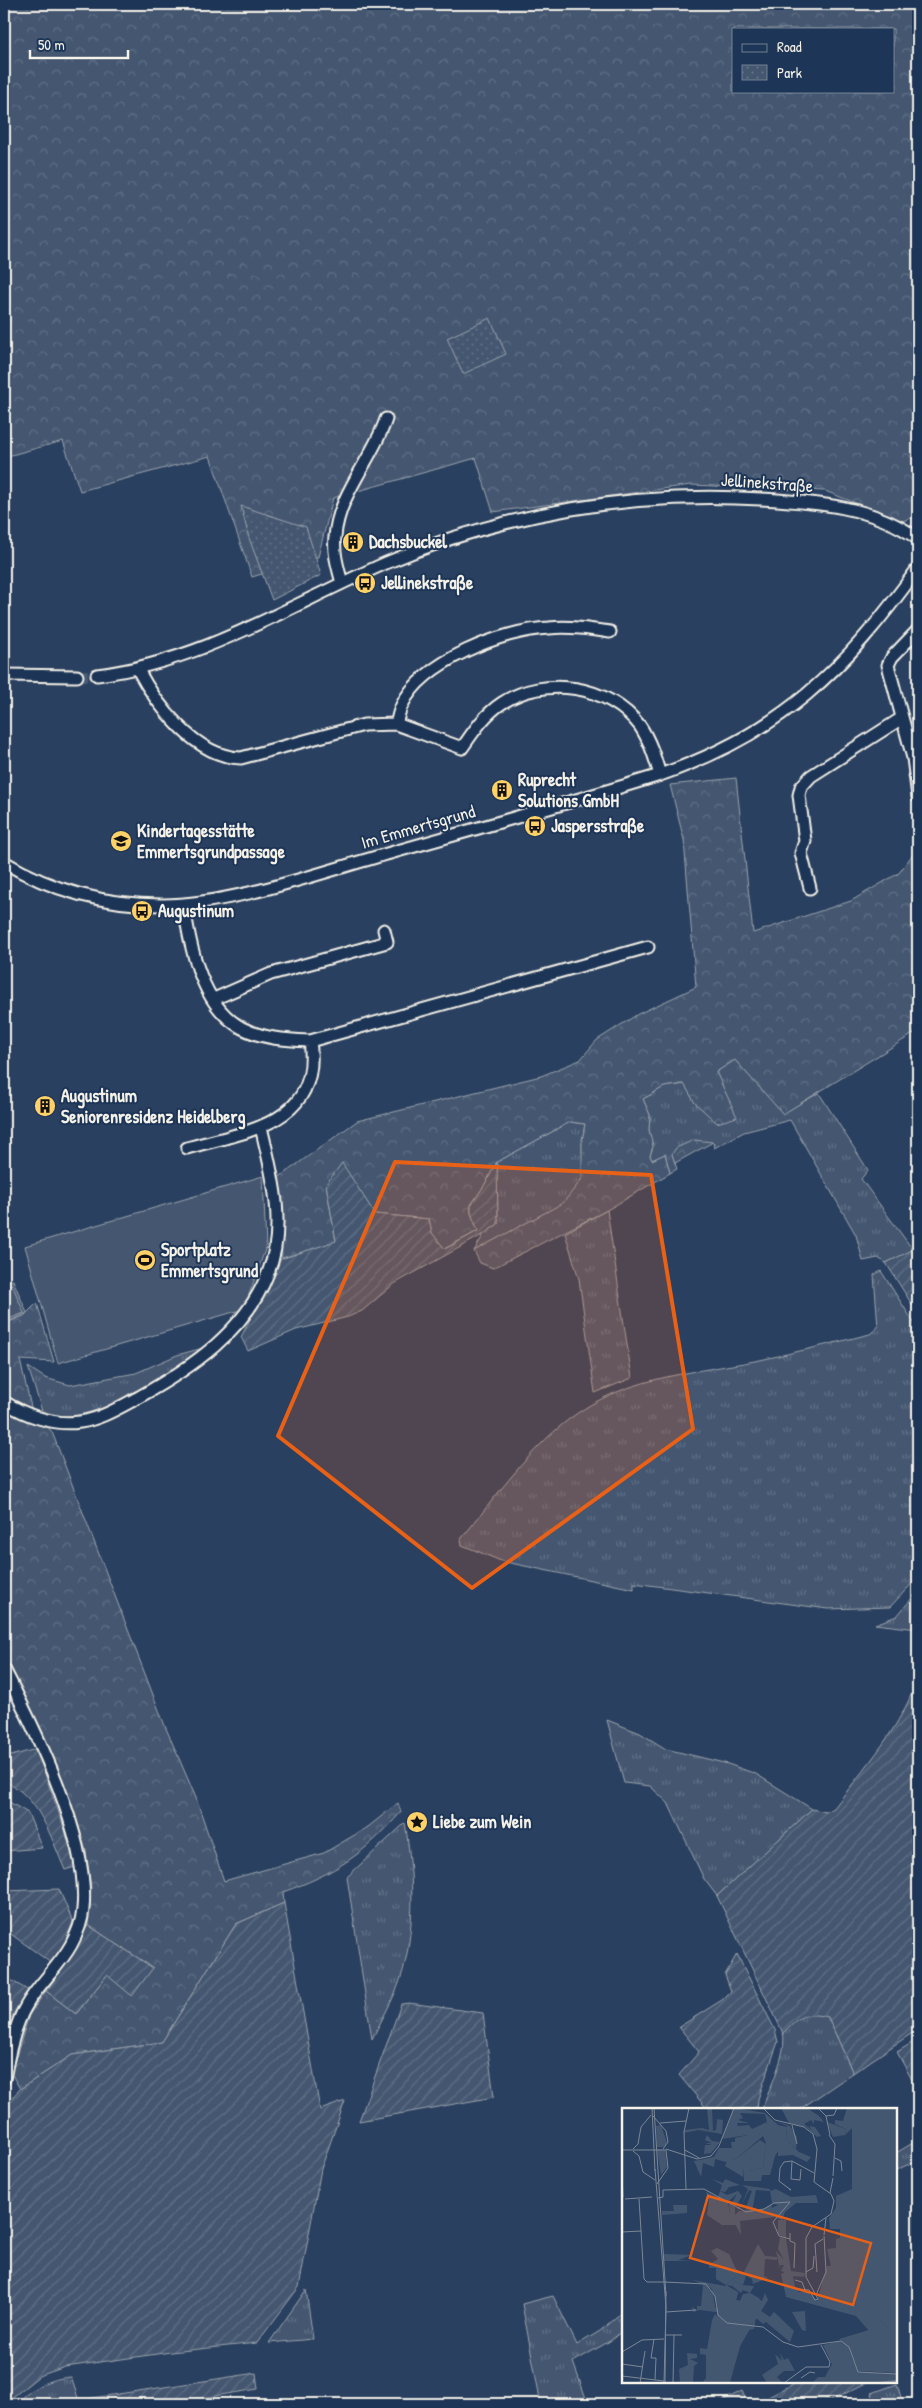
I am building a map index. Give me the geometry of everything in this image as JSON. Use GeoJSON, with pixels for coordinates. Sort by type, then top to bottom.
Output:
{"type":"FeatureCollection","features":[{"type":"Feature","properties":{"kind":"street"},"geometry":{"type":"LineString","coordinates":[[342,583],[335,551],[336,526],[341,511],[381,434],[386,419]]}},
{"type":"Feature","properties":{"kind":"street","name":"Jellinekstraße"},"geometry":{"type":"LineString","coordinates":[[97,675],[137,668],[191,653],[232,637],[342,583],[415,552],[478,530],[574,508],[649,499],[719,497],[823,505],[851,510],[887,520],[918,539]]}},
{"type":"Feature","properties":{"kind":"street","name":"Im Emmertsgrund"},"geometry":{"type":"LineString","coordinates":[[4,862],[50,886],[71,893],[135,904],[184,904],[263,889],[660,776],[736,743],[789,710],[862,641],[918,568]]}},
{"type":"Feature","properties":{"kind":"street"},"geometry":{"type":"LineString","coordinates":[[396,724],[407,698],[427,677],[453,658],[480,644],[502,636],[549,628],[610,632]]}},
{"type":"Feature","properties":{"kind":"street"},"geometry":{"type":"LineString","coordinates":[[918,630],[892,657],[888,664],[914,758],[918,797]]}},
{"type":"Feature","properties":{"kind":"street"},"geometry":{"type":"LineString","coordinates":[[137,668],[159,705],[173,720],[212,751],[233,758],[260,755],[358,726],[396,724],[462,748],[478,724],[490,712],[513,697],[538,689],[558,686],[577,689],[605,698],[633,718],[648,740],[660,776]]}},
{"type":"Feature","properties":{"kind":"street"},"geometry":{"type":"LineString","coordinates":[[4,675],[77,676]]}},
{"type":"Feature","properties":{"kind":"street"},"geometry":{"type":"LineString","coordinates":[[810,888],[801,853],[805,840],[800,808],[801,787],[811,776],[902,718]]}},
{"type":"Feature","properties":{"kind":"street"},"geometry":{"type":"LineString","coordinates":[[184,904],[192,948],[199,971],[214,999],[229,1018],[241,1027],[266,1036],[310,1041],[648,946]]}},
{"type":"Feature","properties":{"kind":"street"},"geometry":{"type":"LineString","coordinates":[[214,999],[278,971],[387,942],[384,930]]}},
{"type":"Feature","properties":{"kind":"street"},"geometry":{"type":"LineString","coordinates":[[187,1148],[261,1127],[290,1110],[300,1098],[311,1072],[310,1041]]}},
{"type":"Feature","properties":{"kind":"street"},"geometry":{"type":"LineString","coordinates":[[4,1402],[24,1412],[52,1421],[80,1422],[95,1418],[118,1408],[180,1373],[230,1331],[264,1283],[276,1243],[272,1173],[261,1127]]}},
{"type":"Feature","properties":{"kind":"street"},"geometry":{"type":"LineString","coordinates":[[4,1669],[45,1755],[72,1826],[82,1870],[84,1901],[80,1925],[70,1947],[26,2006],[4,2079]]}},
{"type":"Feature","properties":{"kind":"highlighted area"},"geometry":{"type":"Polygon","coordinates":[[[395,1162],[651,1175],[693,1429],[472,1588],[278,1436],[395,1162]]]}},
{"type":"Feature","properties":{"kind":"green space"},"geometry":{"type":"Polygon","coordinates":[[[4,4],[918,4],[918,516],[902,521],[825,491],[691,485],[493,512],[476,458],[333,498],[318,557],[252,577],[210,456],[80,491],[63,441],[4,457],[4,4]]]}},
{"type":"Feature","properties":{"kind":"green space"},"geometry":{"type":"Polygon","coordinates":[[[490,318],[506,354],[463,374],[447,338],[490,318]]]}},
{"type":"Feature","properties":{"kind":"green space"},"geometry":{"type":"Polygon","coordinates":[[[241,506],[306,527],[321,575],[272,600],[249,538],[241,506]]]}},
{"type":"Feature","properties":{"kind":"green space"},"geometry":{"type":"Polygon","coordinates":[[[736,778],[753,933],[851,901],[899,873],[918,847],[918,1031],[783,1114],[735,1060],[716,1072],[737,1117],[717,1123],[695,1103],[684,1084],[664,1087],[643,1099],[650,1115],[649,1130],[653,1146],[650,1156],[652,1160],[665,1154],[670,1173],[607,1210],[493,1268],[480,1263],[474,1251],[563,1203],[582,1179],[582,1141],[585,1124],[570,1122],[497,1162],[471,1205],[471,1213],[478,1231],[444,1249],[432,1233],[429,1219],[375,1214],[326,1184],[336,1242],[282,1258],[278,1178],[357,1121],[541,1076],[580,1060],[597,1040],[638,1014],[696,987],[684,840],[670,785],[736,778]]]}},
{"type":"Feature","properties":{"kind":"green space"},"geometry":{"type":"Polygon","coordinates":[[[735,1060],[783,1113],[819,1093],[868,1170],[861,1179],[913,1250],[886,1263],[878,1258],[863,1261],[856,1235],[790,1120],[744,1132],[714,1148],[713,1142],[672,1154],[677,1169],[670,1173],[665,1154],[652,1160],[650,1156],[653,1146],[649,1130],[650,1115],[643,1099],[664,1087],[685,1084],[695,1103],[736,1117],[716,1072],[735,1060]]]}},
{"type":"Feature","properties":{"kind":"green space"},"geometry":{"type":"Polygon","coordinates":[[[570,1122],[585,1124],[582,1141],[583,1179],[563,1204],[474,1251],[484,1234],[498,1224],[497,1162],[570,1122]]]}},
{"type":"Feature","properties":{"kind":"green space"},"geometry":{"type":"Polygon","coordinates":[[[694,1140],[713,1142],[675,1163],[672,1154],[676,1148],[694,1140]]]}},
{"type":"Feature","properties":{"kind":"green space"},"geometry":{"type":"Polygon","coordinates":[[[497,1162],[498,1224],[484,1234],[394,1284],[362,1311],[348,1317],[296,1330],[248,1351],[241,1337],[281,1259],[336,1241],[326,1184],[342,1163],[375,1214],[429,1219],[432,1233],[445,1249],[478,1231],[471,1213],[471,1205],[497,1162]]]}},
{"type":"Feature","properties":{"kind":"green space","name":"Sportplatz Emmertsgrund"},"geometry":{"type":"Polygon","coordinates":[[[263,1176],[266,1247],[244,1309],[58,1363],[25,1246],[263,1176]]]}},
{"type":"Feature","properties":{"kind":"green space"},"geometry":{"type":"Polygon","coordinates":[[[607,1210],[632,1378],[595,1393],[579,1279],[565,1233],[607,1210]]]}},
{"type":"Feature","properties":{"kind":"green space"},"geometry":{"type":"Polygon","coordinates":[[[918,1247],[918,1314],[886,1263],[918,1247]]]}},
{"type":"Feature","properties":{"kind":"green space"},"geometry":{"type":"Polygon","coordinates":[[[881,1271],[918,1329],[918,1577],[890,1607],[828,1609],[634,1583],[634,1589],[501,1561],[462,1545],[461,1539],[516,1471],[546,1439],[579,1412],[621,1390],[643,1383],[690,1372],[760,1360],[870,1334],[878,1327],[874,1275],[881,1271]]]}},
{"type":"Feature","properties":{"kind":"green space"},"geometry":{"type":"Polygon","coordinates":[[[13,1280],[27,1313],[4,1324],[4,1282],[13,1280]]]}},
{"type":"Feature","properties":{"kind":"green space"},"geometry":{"type":"Polygon","coordinates":[[[12,1284],[24,1313],[4,1321],[4,1287],[12,1284]]]}},
{"type":"Feature","properties":{"kind":"green space"},"geometry":{"type":"Polygon","coordinates":[[[37,1303],[54,1362],[20,1360],[31,1407],[52,1432],[165,1726],[196,1798],[224,1881],[324,1853],[368,1827],[398,1803],[401,1812],[375,1839],[348,1861],[318,1878],[283,1892],[284,1903],[236,1924],[162,2042],[72,2055],[20,2089],[11,2073],[29,2015],[46,1991],[76,2014],[107,1975],[153,1968],[88,1925],[91,1888],[86,1851],[72,1805],[32,1711],[4,1654],[4,1324],[24,1316],[37,1303]]]}},
{"type":"Feature","properties":{"kind":"green space"},"geometry":{"type":"Polygon","coordinates":[[[207,1347],[147,1388],[113,1404],[74,1416],[61,1416],[42,1411],[28,1367],[45,1378],[70,1385],[136,1373],[177,1355],[207,1347]]]}},
{"type":"Feature","properties":{"kind":"green space"},"geometry":{"type":"Polygon","coordinates":[[[918,1591],[918,1629],[875,1624],[897,1616],[918,1591]]]}},
{"type":"Feature","properties":{"kind":"green space"},"geometry":{"type":"Polygon","coordinates":[[[918,1676],[918,2029],[853,2073],[828,2017],[807,2015],[798,2019],[783,2033],[717,1896],[812,1809],[826,1812],[834,1808],[893,1729],[903,1712],[918,1676]]]}},
{"type":"Feature","properties":{"kind":"green space"},"geometry":{"type":"Polygon","coordinates":[[[607,1720],[640,1733],[666,1749],[728,1764],[756,1774],[812,1809],[717,1896],[704,1879],[668,1803],[650,1786],[624,1783],[607,1720]]]}},
{"type":"Feature","properties":{"kind":"green space"},"geometry":{"type":"Polygon","coordinates":[[[36,1749],[65,1830],[75,1867],[65,1870],[49,1831],[35,1807],[27,1797],[4,1781],[4,1758],[36,1749]]]}},
{"type":"Feature","properties":{"kind":"green space"},"geometry":{"type":"Polygon","coordinates":[[[4,1799],[28,1813],[42,1848],[4,1851],[4,1799]]]}},
{"type":"Feature","properties":{"kind":"green space"},"geometry":{"type":"Polygon","coordinates":[[[405,1823],[412,1886],[408,1951],[396,1991],[372,2039],[347,1877],[405,1823]]]}},
{"type":"Feature","properties":{"kind":"green space"},"geometry":{"type":"Polygon","coordinates":[[[59,1889],[73,1922],[65,1942],[51,1963],[4,1929],[4,1891],[59,1889]]]}},
{"type":"Feature","properties":{"kind":"green space"},"geometry":{"type":"Polygon","coordinates":[[[284,1903],[320,2110],[345,2101],[321,2169],[299,2287],[257,2343],[171,2352],[65,2367],[39,2376],[4,2404],[4,2118],[6,2104],[20,2089],[72,2055],[162,2042],[236,1924],[284,1903]]]}},
{"type":"Feature","properties":{"kind":"green space"},"geometry":{"type":"Polygon","coordinates":[[[88,1925],[153,1968],[132,1996],[107,1975],[76,2014],[46,1991],[69,1960],[88,1925]]]}},
{"type":"Feature","properties":{"kind":"green space"},"geometry":{"type":"Polygon","coordinates":[[[737,1954],[775,2030],[778,2042],[758,2099],[757,2108],[706,2108],[679,2075],[699,2052],[679,2027],[722,2000],[731,1991],[725,1975],[737,1954]]]}},
{"type":"Feature","properties":{"kind":"green space"},"geometry":{"type":"Polygon","coordinates":[[[4,1976],[29,1991],[8,2022],[4,2035],[4,1976]]]}},
{"type":"Feature","properties":{"kind":"green space"},"geometry":{"type":"Polygon","coordinates":[[[409,2003],[483,2013],[494,2097],[359,2121],[401,2004],[409,2003]]]}},
{"type":"Feature","properties":{"kind":"green space"},"geometry":{"type":"Polygon","coordinates":[[[814,2014],[828,2017],[853,2073],[801,2108],[762,2108],[783,2050],[783,2033],[799,2016],[814,2014]]]}},
{"type":"Feature","properties":{"kind":"green space"},"geometry":{"type":"Polygon","coordinates":[[[918,2039],[918,2091],[897,2052],[918,2039]]]}},
{"type":"Feature","properties":{"kind":"green space"},"geometry":{"type":"Polygon","coordinates":[[[918,2140],[918,2160],[897,2170],[897,2152],[918,2140]]]}},
{"type":"Feature","properties":{"kind":"green space"},"geometry":{"type":"Polygon","coordinates":[[[306,2290],[313,2339],[269,2343],[306,2290]]]}},
{"type":"Feature","properties":{"kind":"green space"},"geometry":{"type":"Polygon","coordinates":[[[553,2296],[577,2345],[600,2331],[622,2312],[622,2331],[610,2341],[573,2362],[588,2404],[541,2404],[522,2304],[553,2296]]]}},
{"type":"Feature","properties":{"kind":"green space"},"geometry":{"type":"Polygon","coordinates":[[[256,2373],[258,2389],[164,2404],[80,2404],[79,2400],[256,2373]]]}},
{"type":"Feature","properties":{"kind":"green space"},"geometry":{"type":"Polygon","coordinates":[[[71,2377],[80,2404],[16,2404],[41,2385],[71,2377]]]}},
{"type":"Feature","properties":{"kind":"green space"},"geometry":{"type":"Polygon","coordinates":[[[795,2383],[866,2383],[824,2404],[755,2404],[795,2383]]]}},
{"type":"Feature","properties":{"kind":"green space"},"geometry":{"type":"Polygon","coordinates":[[[897,2384],[903,2404],[875,2404],[872,2393],[897,2384]]]}},
{"type":"Feature","properties":{"kind":"green space"},"geometry":{"type":"Polygon","coordinates":[[[742,2391],[748,2404],[716,2404],[742,2391]]]}},
{"type":"Feature","properties":{"kind":"tunnel"},"geometry":{"type":"LineString","coordinates":[[77,676],[97,675]]}},
{"type":"Feature","properties":{"kind":"place","name":"Dachsbuckel"},"geometry":{"type":"Point","coordinates":[353,542]}},
{"type":"Feature","properties":{"kind":"place","name":"Jellinekstraße"},"geometry":{"type":"Point","coordinates":[365,583]}},
{"type":"Feature","properties":{"kind":"place","name":"Ruprecht Solutions GmbH"},"geometry":{"type":"Point","coordinates":[502,790]}},
{"type":"Feature","properties":{"kind":"place","name":"Jaspersstraße"},"geometry":{"type":"Point","coordinates":[535,826]}},
{"type":"Feature","properties":{"kind":"place","name":"Kindertagesstätte Emmertsgrundpassage"},"geometry":{"type":"Point","coordinates":[121,841]}},
{"type":"Feature","properties":{"kind":"place","name":"Augustinum"},"geometry":{"type":"Point","coordinates":[142,911]}},
{"type":"Feature","properties":{"kind":"place","name":"Augustinum Seniorenresidenz Heidelberg"},"geometry":{"type":"Point","coordinates":[45,1106]}},
{"type":"Feature","properties":{"kind":"place","name":"Sportplatz Emmertsgrund"},"geometry":{"type":"Point","coordinates":[145,1260]}},
{"type":"Feature","properties":{"kind":"place","name":"Liebe zum Wein"},"geometry":{"type":"Point","coordinates":[417,1822]}}]}
